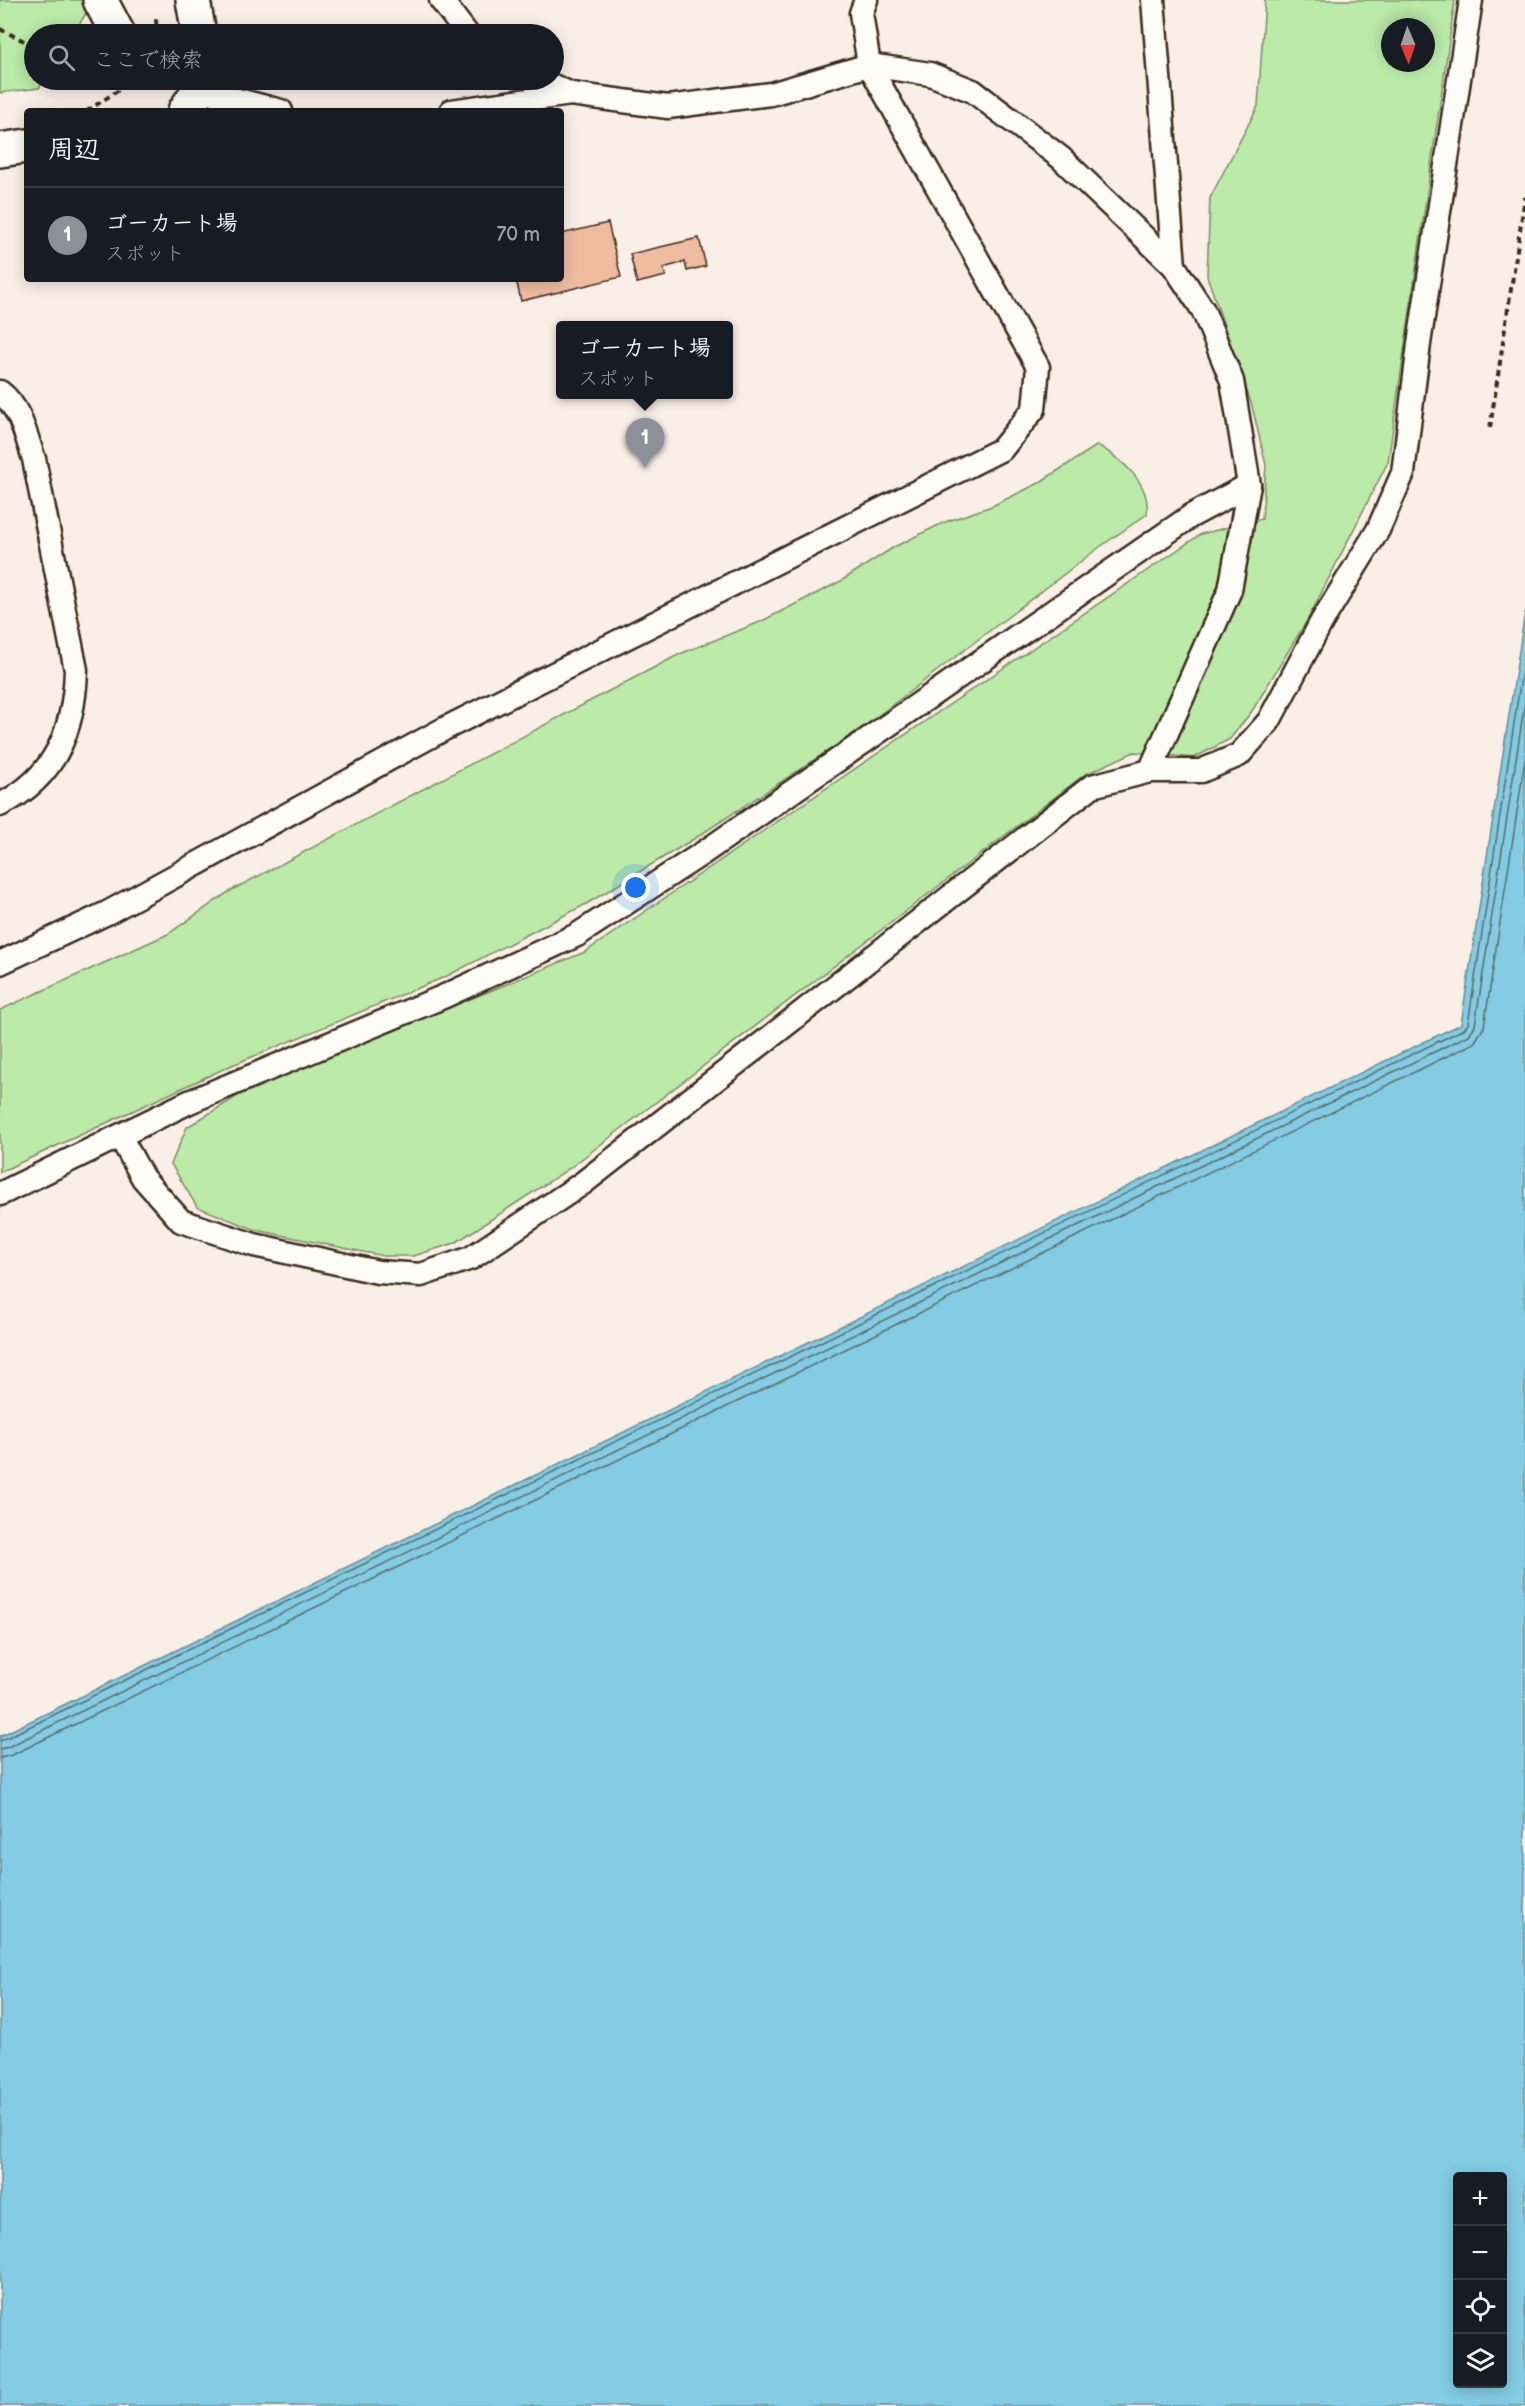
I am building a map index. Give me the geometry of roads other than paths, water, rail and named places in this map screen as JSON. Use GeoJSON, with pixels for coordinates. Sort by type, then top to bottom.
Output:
{"type":"FeatureCollection","features":[{"type":"Feature","properties":{"kind":"street"},"geometry":{"type":"LineString","coordinates":[[100,0],[113,24]]}},
{"type":"Feature","properties":{"kind":"street"},"geometry":{"type":"LineString","coordinates":[[193,0],[197,24]]}},
{"type":"Feature","properties":{"kind":"street"},"geometry":{"type":"LineString","coordinates":[[0,150],[24,146]]}},
{"type":"Feature","properties":{"kind":"lane"},"geometry":{"type":"LineString","coordinates":[[441,0],[459,24]]}},
{"type":"Feature","properties":{"kind":"lane"},"geometry":{"type":"LineString","coordinates":[[0,963],[107,913],[444,729],[1002,449],[1034,410],[1038,367],[869,65],[861,14],[866,0]]}},
{"type":"Feature","properties":{"kind":"lane"},"geometry":{"type":"LineString","coordinates":[[1153,0],[1174,267]]}},
{"type":"Feature","properties":{"kind":"lane"},"geometry":{"type":"LineString","coordinates":[[121,1138],[143,1178],[181,1221],[254,1245],[378,1272],[421,1275],[471,1258],[583,1183],[1092,786],[1150,771],[1200,771],[1239,755],[1269,721],[1322,621],[1378,530],[1403,473],[1421,333],[1471,0]]}},
{"type":"Feature","properties":{"kind":"lane"},"geometry":{"type":"LineString","coordinates":[[472,108],[571,94],[668,107],[771,94],[869,65],[930,74],[973,91],[1061,158],[1174,267],[1203,310],[1232,381],[1249,485],[1230,590],[1150,771]]}},
{"type":"Feature","properties":{"kind":"lane"},"geometry":{"type":"LineString","coordinates":[[562,90],[571,94]]}},
{"type":"Feature","properties":{"kind":"lane"},"geometry":{"type":"LineString","coordinates":[[195,93],[267,108]]}},
{"type":"Feature","properties":{"kind":"lane"},"geometry":{"type":"LineString","coordinates":[[0,392],[6,397],[23,425],[34,459],[76,670],[75,704],[64,740],[44,772],[15,797],[0,805]]}},
{"type":"Feature","properties":{"kind":"lane"},"geometry":{"type":"LineString","coordinates":[[0,1194],[121,1138],[189,1102],[445,996],[577,935],[713,846],[1191,516],[1249,485]]}},
{"type":"Feature","properties":{"kind":"water"},"geometry":{"type":"Polygon","coordinates":[[[1525,612],[1525,2406],[0,2406],[0,1736],[1461,1024],[1525,612]]]}},
{"type":"Feature","properties":{"kind":"place","name":"ゴーカート場"},"geometry":{"type":"Point","coordinates":[645,468]}}]}
